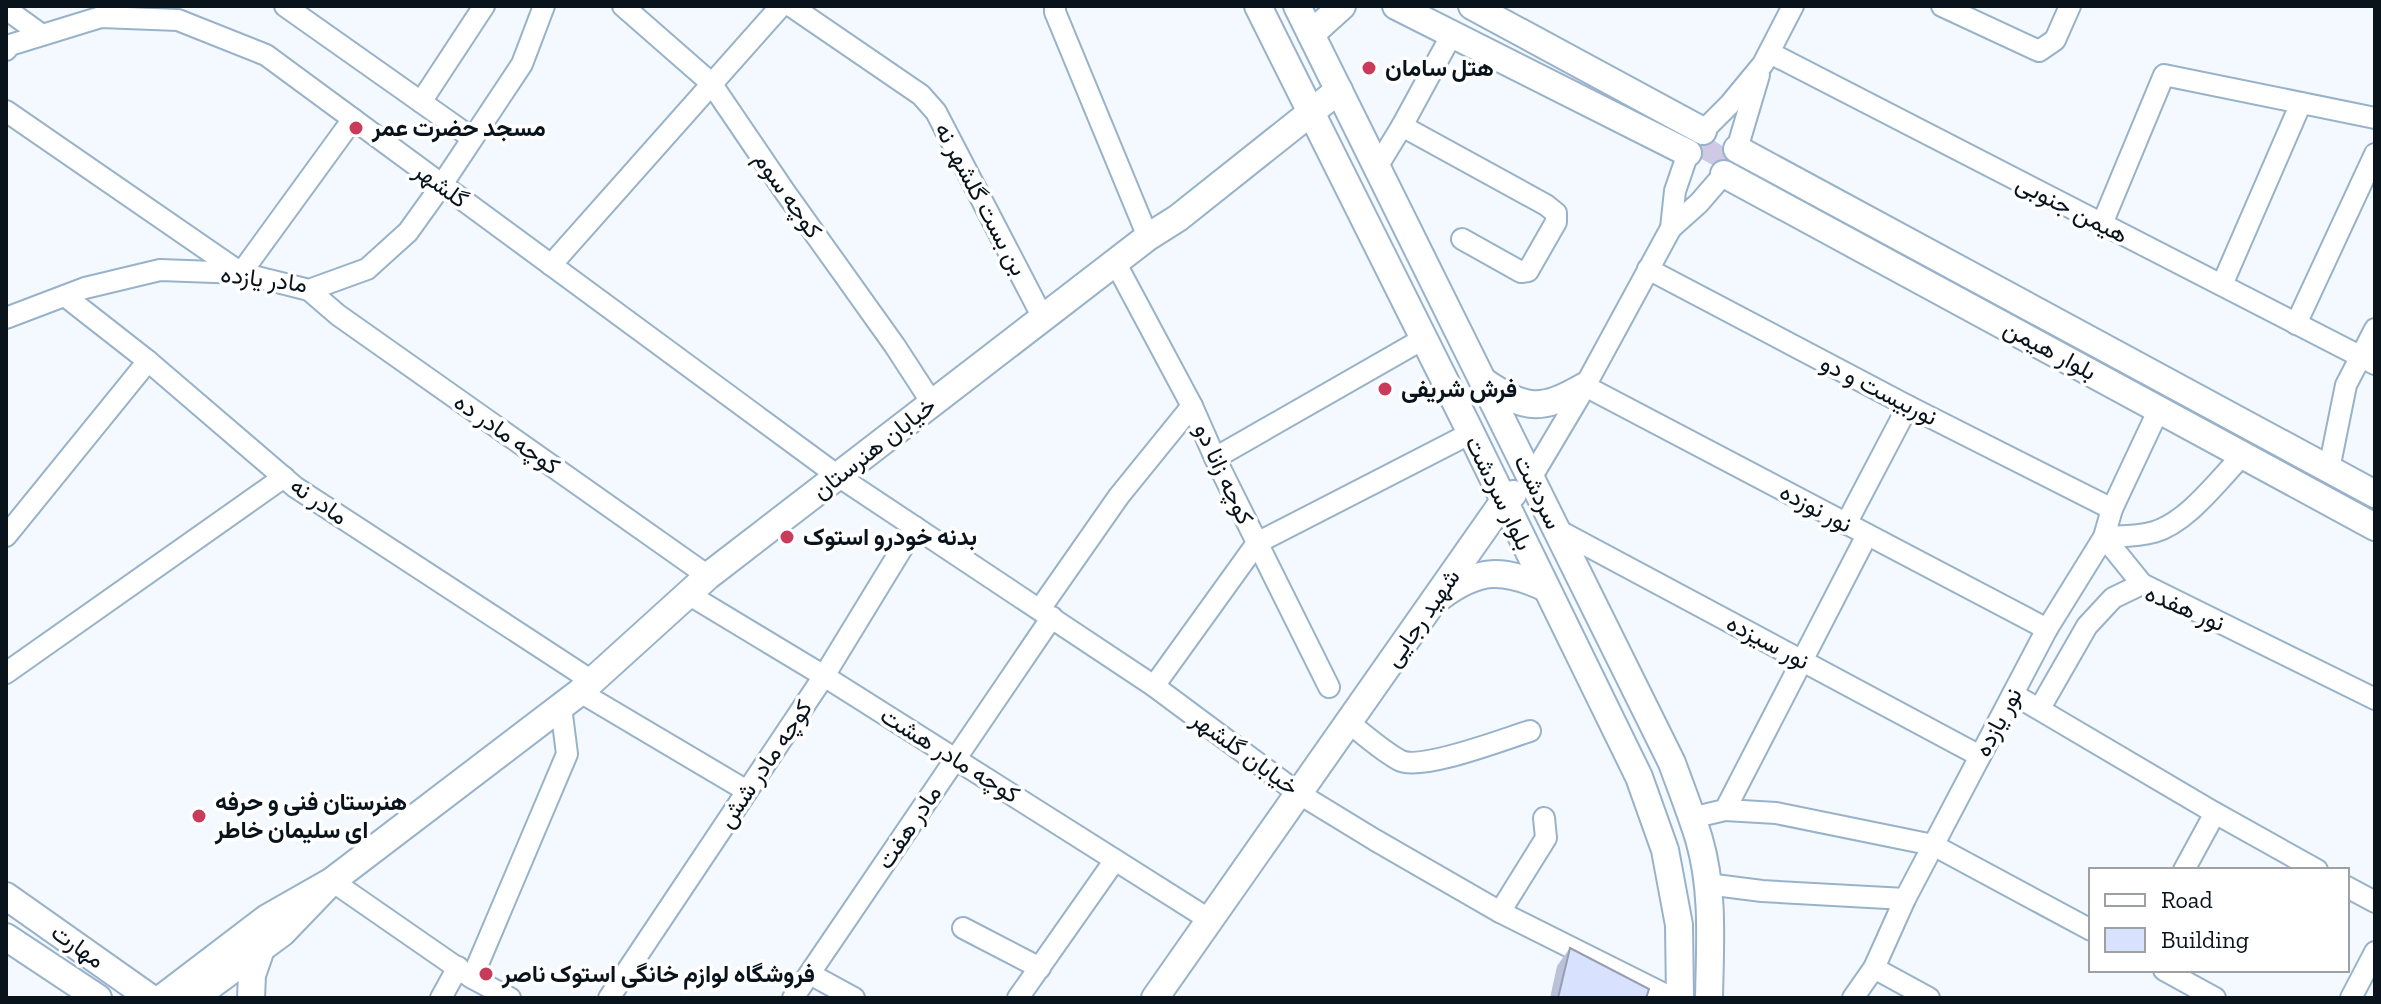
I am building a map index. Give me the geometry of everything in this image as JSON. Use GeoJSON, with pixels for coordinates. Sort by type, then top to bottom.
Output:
{"type":"FeatureCollection","features":[{"type":"Feature","properties":{"kind":"main road","name":"بلوار سردشت"},"geometry":{"type":"LineString","coordinates":[[1258,6],[1639,777],[1665,850],[1679,925],[1680,998]]}},
{"type":"Feature","properties":{"kind":"main road","name":"سردشت"},"geometry":{"type":"LineString","coordinates":[[1297,6],[1672,763],[1699,841],[1707,884],[1711,919],[1709,998]]}},
{"type":"Feature","properties":{"kind":"main road"},"geometry":{"type":"LineString","coordinates":[[1311,34],[1342,6]]}},
{"type":"Feature","properties":{"kind":"main road"},"geometry":{"type":"LineString","coordinates":[[1396,6],[1688,153],[1704,167],[1724,174],[1734,163],[1737,149],[1727,140],[1703,131],[1472,6]]}},
{"type":"Feature","properties":{"kind":"main road","name":"خیابان هنرستان"},"geometry":{"type":"LineString","coordinates":[[162,998],[267,918],[332,881],[578,693],[708,576],[1115,262],[1178,218],[1339,90]]}},
{"type":"Feature","properties":{"kind":"main road"},"geometry":{"type":"LineString","coordinates":[[1688,153],[1692,140],[1703,131]]}},
{"type":"Feature","properties":{"kind":"main road","name":"بلوار هیمن"},"geometry":{"type":"LineString","coordinates":[[1737,149],[2373,491]]}},
{"type":"Feature","properties":{"kind":"main road","name":"بلوار هیمن"},"geometry":{"type":"LineString","coordinates":[[1724,174],[2375,527]]}},
{"type":"Feature","properties":{"kind":"main road"},"geometry":{"type":"LineString","coordinates":[[1483,381],[1505,396],[1531,406],[1562,399],[1585,386]]}},
{"type":"Feature","properties":{"kind":"main road","name":"شهید رجایی"},"geometry":{"type":"LineString","coordinates":[[1157,997],[1503,502],[1531,478]]}},
{"type":"Feature","properties":{"kind":"main road"},"geometry":{"type":"LineString","coordinates":[[1434,601],[1487,572],[1526,579],[1546,588]]}},
{"type":"Feature","properties":{"kind":"main road","name":"خیابان هنرستان"},"geometry":{"type":"LineString","coordinates":[[194,998],[282,933],[332,881]]}},
{"type":"Feature","properties":{"kind":"main road","name":"مهارت"},"geometry":{"type":"LineString","coordinates":[[6,896],[148,998]]}},
{"type":"Feature","properties":{"kind":"main road","name":"مهارت"},"geometry":{"type":"LineString","coordinates":[[6,937],[98,998]]}},
{"type":"Feature","properties":{"kind":"main road"},"geometry":{"type":"LineString","coordinates":[[251,998],[252,975],[261,949]]}},
{"type":"Feature","properties":{"kind":"main road"},"geometry":{"type":"LineString","coordinates":[[148,998],[162,998]]}},
{"type":"Feature","properties":{"kind":"street"},"geometry":{"type":"LineString","coordinates":[[285,6],[472,138]]}},
{"type":"Feature","properties":{"kind":"street"},"geometry":{"type":"LineString","coordinates":[[421,102],[484,6]]}},
{"type":"Feature","properties":{"kind":"street","name":"مادر یازده"},"geometry":{"type":"LineString","coordinates":[[6,318],[85,288],[160,270],[241,273],[309,290],[367,269],[408,232],[441,186],[522,64],[544,6]]}},
{"type":"Feature","properties":{"kind":"street","name":"کوچه سوم"},"geometry":{"type":"LineString","coordinates":[[623,6],[711,83],[932,403]]}},
{"type":"Feature","properties":{"kind":"street"},"geometry":{"type":"LineString","coordinates":[[551,265],[781,6]]}},
{"type":"Feature","properties":{"kind":"street","name":"بن بست گلشهر نه"},"geometry":{"type":"LineString","coordinates":[[791,6],[921,95],[936,112],[1043,318]]}},
{"type":"Feature","properties":{"kind":"street"},"geometry":{"type":"LineString","coordinates":[[1737,149],[1766,58],[1793,6]]}},
{"type":"Feature","properties":{"kind":"street"},"geometry":{"type":"LineString","coordinates":[[1942,6],[2039,51],[2055,40],[2070,6]]}},
{"type":"Feature","properties":{"kind":"street"},"geometry":{"type":"LineString","coordinates":[[1051,8],[1148,237]]}},
{"type":"Feature","properties":{"kind":"street"},"geometry":{"type":"LineString","coordinates":[[6,9],[42,35]]}},
{"type":"Feature","properties":{"kind":"street","name":"گلشهر"},"geometry":{"type":"LineString","coordinates":[[6,50],[10,45],[101,17],[178,20],[266,55],[838,476]]}},
{"type":"Feature","properties":{"kind":"street"},"geometry":{"type":"LineString","coordinates":[[1377,167],[1452,34]]}},
{"type":"Feature","properties":{"kind":"street"},"geometry":{"type":"LineString","coordinates":[[1703,131],[1730,104],[1766,58]]}},
{"type":"Feature","properties":{"kind":"street","name":"هیمن جنوبی"},"geometry":{"type":"LineString","coordinates":[[1766,58],[2102,224],[2368,361]]}},
{"type":"Feature","properties":{"kind":"street"},"geometry":{"type":"LineString","coordinates":[[2102,224],[2164,75],[2375,118]]}},
{"type":"Feature","properties":{"kind":"street"},"geometry":{"type":"LineString","coordinates":[[2222,285],[2301,103]]}},
{"type":"Feature","properties":{"kind":"street"},"geometry":{"type":"LineString","coordinates":[[6,111],[241,273],[353,119]]}},
{"type":"Feature","properties":{"kind":"street"},"geometry":{"type":"LineString","coordinates":[[1402,126],[1556,213],[1556,222],[1528,271],[1521,272],[1462,239]]}},
{"type":"Feature","properties":{"kind":"street","name":"شهید رجایی"},"geometry":{"type":"LineString","coordinates":[[1671,228],[1675,191],[1688,153]]}},
{"type":"Feature","properties":{"kind":"street"},"geometry":{"type":"LineString","coordinates":[[2296,324],[2375,154]]}},
{"type":"Feature","properties":{"kind":"street","name":"شهید رجایی"},"geometry":{"type":"LineString","coordinates":[[1531,478],[1671,228],[1699,203],[1724,174]]}},
{"type":"Feature","properties":{"kind":"street","name":"کوچه زانا دو"},"geometry":{"type":"LineString","coordinates":[[1115,262],[1192,406],[1329,687]]}},
{"type":"Feature","properties":{"kind":"street","name":"نوربیست و دو"},"geometry":{"type":"LineString","coordinates":[[1648,269],[2112,509]]}},
{"type":"Feature","properties":{"kind":"street","name":"کوچه مادر ده"},"geometry":{"type":"LineString","coordinates":[[309,290],[338,315],[708,576]]}},
{"type":"Feature","properties":{"kind":"street","name":"مادر نه"},"geometry":{"type":"LineString","coordinates":[[65,296],[148,361],[295,487],[578,693],[747,791]]}},
{"type":"Feature","properties":{"kind":"street"},"geometry":{"type":"LineString","coordinates":[[2329,469],[2346,385],[2368,361],[2375,329]]}},
{"type":"Feature","properties":{"kind":"street"},"geometry":{"type":"LineString","coordinates":[[1215,458],[1423,339]]}},
{"type":"Feature","properties":{"kind":"street"},"geometry":{"type":"LineString","coordinates":[[6,536],[148,361]]}},
{"type":"Feature","properties":{"kind":"street","name":"نور نوزده"},"geometry":{"type":"LineString","coordinates":[[1585,386],[2047,629]]}},
{"type":"Feature","properties":{"kind":"street","name":"مادر هفت"},"geometry":{"type":"LineString","coordinates":[[793,998],[956,759],[1119,496],[1192,406]]}},
{"type":"Feature","properties":{"kind":"street"},"geometry":{"type":"LineString","coordinates":[[1846,524],[1908,406]]}},
{"type":"Feature","properties":{"kind":"street","name":"نور یازده"},"geometry":{"type":"LineString","coordinates":[[1874,968],[1905,899],[2047,629],[2104,537],[2112,509],[2159,409]]}},
{"type":"Feature","properties":{"kind":"street"},"geometry":{"type":"LineString","coordinates":[[1154,686],[1257,543],[1471,433]]}},
{"type":"Feature","properties":{"kind":"street"},"geometry":{"type":"LineString","coordinates":[[2104,537],[2156,531],[2185,516],[2243,455]]}},
{"type":"Feature","properties":{"kind":"street","name":"خیابان گلشهر"},"geometry":{"type":"LineString","coordinates":[[838,476],[1154,686],[1298,793],[1500,912],[1672,998]]}},
{"type":"Feature","properties":{"kind":"street"},"geometry":{"type":"LineString","coordinates":[[6,673],[284,477]]}},
{"type":"Feature","properties":{"kind":"street","name":"کوچه مادر شش"},"geometry":{"type":"LineString","coordinates":[[609,998],[824,676],[915,527]]}},
{"type":"Feature","properties":{"kind":"street","name":"نور سیزده"},"geometry":{"type":"LineString","coordinates":[[1556,529],[1980,756]]}},
{"type":"Feature","properties":{"kind":"street"},"geometry":{"type":"LineString","coordinates":[[1725,810],[1867,535]]}},
{"type":"Feature","properties":{"kind":"street"},"geometry":{"type":"LineString","coordinates":[[2104,537],[2142,584]]}},
{"type":"Feature","properties":{"kind":"street","name":"نور هفده"},"geometry":{"type":"LineString","coordinates":[[2040,708],[2087,626],[2113,598],[2142,584],[2375,699]]}},
{"type":"Feature","properties":{"kind":"street","name":"کوچه مادر هشت"},"geometry":{"type":"LineString","coordinates":[[688,594],[824,676],[1210,920]]}},
{"type":"Feature","properties":{"kind":"street"},"geometry":{"type":"LineString","coordinates":[[441,998],[465,973],[567,754],[578,693]]}},
{"type":"Feature","properties":{"kind":"street"},"geometry":{"type":"LineString","coordinates":[[2013,694],[2313,868]]}},
{"type":"Feature","properties":{"kind":"street"},"geometry":{"type":"LineString","coordinates":[[1349,723],[1400,761],[1414,764],[1530,731]]}},
{"type":"Feature","properties":{"kind":"street"},"geometry":{"type":"LineString","coordinates":[[1691,818],[1725,810],[1776,813],[1933,845],[2089,929]]}},
{"type":"Feature","properties":{"kind":"street"},"geometry":{"type":"LineString","coordinates":[[2185,868],[2215,813]]}},
{"type":"Feature","properties":{"kind":"street"},"geometry":{"type":"LineString","coordinates":[[1500,912],[1546,838],[1544,818]]}},
{"type":"Feature","properties":{"kind":"street"},"geometry":{"type":"LineString","coordinates":[[1018,998],[1115,860]]}},
{"type":"Feature","properties":{"kind":"street"},"geometry":{"type":"LineString","coordinates":[[332,881],[465,973],[510,998]]}},
{"type":"Feature","properties":{"kind":"street"},"geometry":{"type":"LineString","coordinates":[[1707,884],[1762,891],[1905,899]]}},
{"type":"Feature","properties":{"kind":"street"},"geometry":{"type":"LineString","coordinates":[[2349,888],[2375,902]]}},
{"type":"Feature","properties":{"kind":"street"},"geometry":{"type":"LineString","coordinates":[[963,928],[1040,968]]}},
{"type":"Feature","properties":{"kind":"street"},"geometry":{"type":"LineString","coordinates":[[2351,998],[2375,952]]}},
{"type":"Feature","properties":{"kind":"street"},"geometry":{"type":"LineString","coordinates":[[1853,998],[1874,968]]}},
{"type":"Feature","properties":{"kind":"street"},"geometry":{"type":"LineString","coordinates":[[1869,998],[1874,968]]}},
{"type":"Feature","properties":{"kind":"street"},"geometry":{"type":"LineString","coordinates":[[1874,968],[1929,998]]}},
{"type":"Feature","properties":{"kind":"street"},"geometry":{"type":"LineString","coordinates":[[2168,972],[2215,998]]}},
{"type":"Feature","properties":{"kind":"street"},"geometry":{"type":"LineString","coordinates":[[810,974],[854,998]]}},
{"type":"Feature","properties":{"kind":"shaded area"},"geometry":{"type":"Polygon","coordinates":[[[1713,140],[1727,149],[1728,163],[1716,167],[1698,157],[1699,143],[1713,140]]]}},
{"type":"Feature","properties":{"kind":"building"},"geometry":{"type":"Polygon","coordinates":[[[1570,948],[1649,989],[1646,998],[1558,998],[1570,948]]]}},
{"type":"Feature","properties":{"kind":"place","name":"هتل سامان"},"geometry":{"type":"Point","coordinates":[1369,68]}},
{"type":"Feature","properties":{"kind":"place","name":"مسجد حضرت عمر"},"geometry":{"type":"Point","coordinates":[356,128]}},
{"type":"Feature","properties":{"kind":"place","name":"فرش شریفی"},"geometry":{"type":"Point","coordinates":[1385,389]}},
{"type":"Feature","properties":{"kind":"place","name":"بدنه خودرو استوک"},"geometry":{"type":"Point","coordinates":[787,537]}},
{"type":"Feature","properties":{"kind":"place","name":"هنرستان فنی و حرفه ای سلیمان خاطر"},"geometry":{"type":"Point","coordinates":[199,816]}},
{"type":"Feature","properties":{"kind":"place","name":"فروشگاه لوازم خانگى استوک ناصر"},"geometry":{"type":"Point","coordinates":[486,974]}}]}
